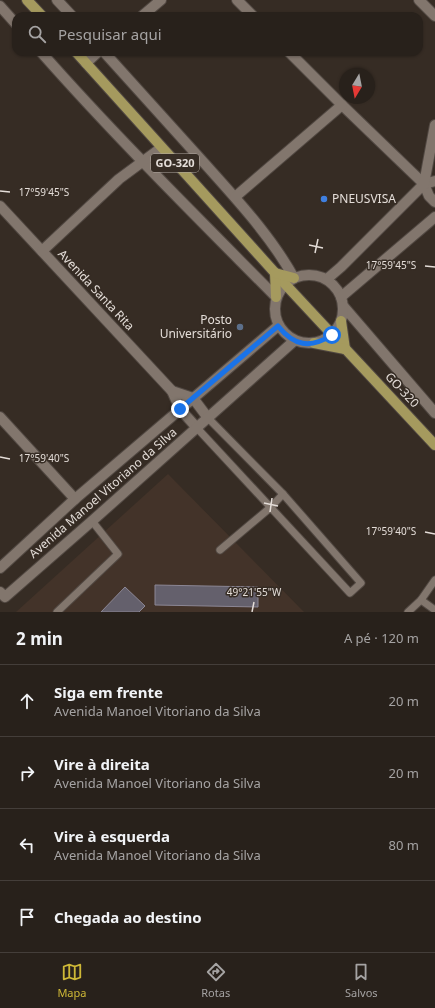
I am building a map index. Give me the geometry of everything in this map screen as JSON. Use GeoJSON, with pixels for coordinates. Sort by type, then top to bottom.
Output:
{"type":"FeatureCollection","features":[{"type":"Feature","properties":{"kind":"main road"},"geometry":{"type":"LineString","coordinates":[[27,0],[38,12]]}},
{"type":"Feature","properties":{"kind":"main road","name":"GO-320"},"geometry":{"type":"LineString","coordinates":[[80,56],[285,284],[435,445]]}},
{"type":"Feature","properties":{"kind":"main road"},"geometry":{"type":"LineString","coordinates":[[276,297],[275,273],[294,278]]}},
{"type":"Feature","properties":{"kind":"main road"},"geometry":{"type":"LineString","coordinates":[[314,343],[345,349],[341,321]]}},
{"type":"Feature","properties":{"kind":"street"},"geometry":{"type":"LineString","coordinates":[[57,0],[68,12]]}},
{"type":"Feature","properties":{"kind":"street"},"geometry":{"type":"LineString","coordinates":[[147,12],[161,0]]}},
{"type":"Feature","properties":{"kind":"street"},"geometry":{"type":"LineString","coordinates":[[236,0],[249,12]]}},
{"type":"Feature","properties":{"kind":"street"},"geometry":{"type":"LineString","coordinates":[[419,0],[435,16]]}},
{"type":"Feature","properties":{"kind":"street"},"geometry":{"type":"LineString","coordinates":[[0,6],[12,20]]}},
{"type":"Feature","properties":{"kind":"street"},"geometry":{"type":"LineString","coordinates":[[45,56],[142,162],[276,297]]}},
{"type":"Feature","properties":{"kind":"street"},"geometry":{"type":"LineString","coordinates":[[86,63],[94,56]]}},
{"type":"Feature","properties":{"kind":"street"},"geometry":{"type":"LineString","coordinates":[[108,56],[235,197],[275,247],[294,278]]}},
{"type":"Feature","properties":{"kind":"street"},"geometry":{"type":"LineString","coordinates":[[293,56],[342,106],[424,184],[429,196],[435,202]]}},
{"type":"Feature","properties":{"kind":"street"},"geometry":{"type":"LineString","coordinates":[[235,197],[342,106]]}},
{"type":"Feature","properties":{"kind":"street"},"geometry":{"type":"LineString","coordinates":[[424,184],[435,125]]}},
{"type":"Feature","properties":{"kind":"street"},"geometry":{"type":"LineString","coordinates":[[42,252],[119,179],[161,148]]}},
{"type":"Feature","properties":{"kind":"street"},"geometry":{"type":"LineString","coordinates":[[326,280],[341,267],[424,184],[435,181]]}},
{"type":"Feature","properties":{"kind":"street","name":"Avenida Santa Rita"},"geometry":{"type":"LineString","coordinates":[[0,206],[172,391],[180,409],[197,428]]}},
{"type":"Feature","properties":{"kind":"street"},"geometry":{"type":"LineString","coordinates":[[435,217],[342,302],[341,321],[332,335],[324,340],[314,343],[304,343],[294,340],[285,334],[278,326],[274,315],[274,304],[276,297],[285,284],[294,278],[305,275],[316,275],[326,280],[335,287],[342,302],[435,413]]}},
{"type":"Feature","properties":{"kind":"street","name":"Avenida Manoel Vitoriano da Silva"},"geometry":{"type":"LineString","coordinates":[[0,568],[75,499],[278,326]]}},
{"type":"Feature","properties":{"kind":"street","name":"Avenida Manoel Vitoriano da Silva"},"geometry":{"type":"LineString","coordinates":[[2,594],[92,521],[294,340]]}},
{"type":"Feature","properties":{"kind":"street","name":"Avenida Santa Rita"},"geometry":{"type":"LineString","coordinates":[[172,391],[193,398]]}},
{"type":"Feature","properties":{"kind":"street"},"geometry":{"type":"LineString","coordinates":[[193,398],[208,418]]}},
{"type":"Feature","properties":{"kind":"street"},"geometry":{"type":"LineString","coordinates":[[0,417],[75,499]]}},
{"type":"Feature","properties":{"kind":"lane"},"geometry":{"type":"LineString","coordinates":[[197,428],[350,593],[361,583],[283,494],[208,418]]}},
{"type":"Feature","properties":{"kind":"lane"},"geometry":{"type":"LineString","coordinates":[[220,550],[271,507],[283,494]]}},
{"type":"Feature","properties":{"kind":"lane"},"geometry":{"type":"LineString","coordinates":[[58,612],[118,554],[92,521]]}},
{"type":"Feature","properties":{"kind":"lane"},"geometry":{"type":"LineString","coordinates":[[408,612],[421,600],[435,580]]}},
{"type":"Feature","properties":{"kind":"lane"},"geometry":{"type":"LineString","coordinates":[[421,600],[435,610]]}},
{"type":"Feature","properties":{"kind":"shaded area"},"geometry":{"type":"Polygon","coordinates":[[[168,474],[304,612],[16,612],[168,474]]]}},
{"type":"Feature","properties":{"kind":"building"},"geometry":{"type":"Polygon","coordinates":[[[155,585],[258,587],[258,607],[155,605],[155,585]]]}},
{"type":"Feature","properties":{"kind":"building"},"geometry":{"type":"Polygon","coordinates":[[[125,587],[145,606],[139,612],[101,612],[125,587]]]}},
{"type":"Feature","properties":{"kind":"place","name":"PNEUSVISA"},"geometry":{"type":"Point","coordinates":[324,199]}},
{"type":"Feature","properties":{"kind":"place","name":"Posto Universitário"},"geometry":{"type":"Point","coordinates":[240,327]}},
{"type":"Feature","properties":{"kind":"route"},"geometry":{"type":"LineString","coordinates":[[180,409],[278,326],[285,334],[294,340],[304,343],[314,343],[324,340],[332,335]]}}]}
